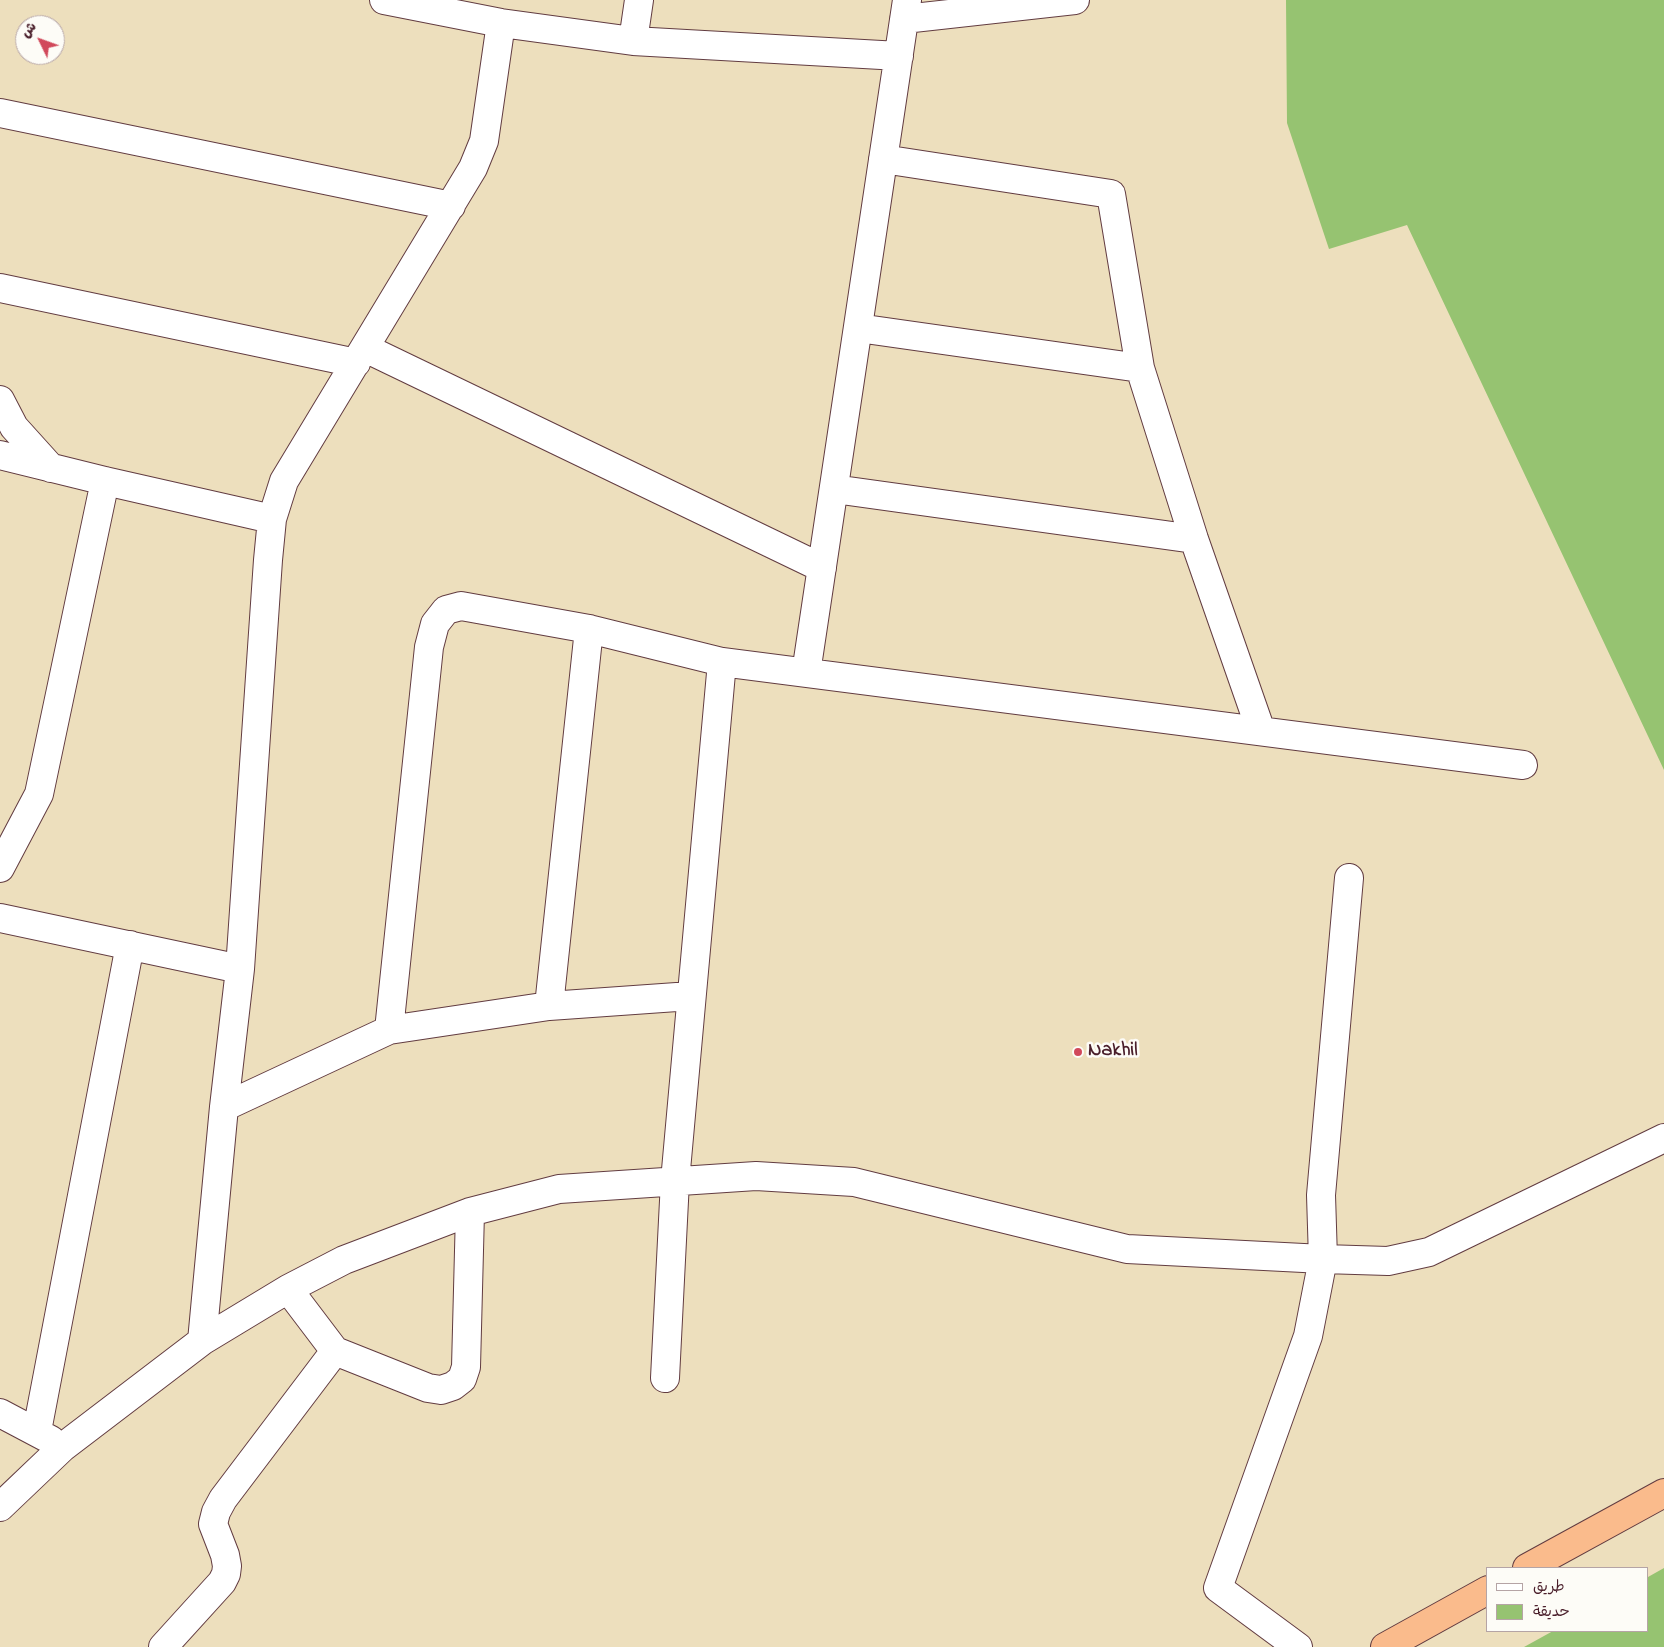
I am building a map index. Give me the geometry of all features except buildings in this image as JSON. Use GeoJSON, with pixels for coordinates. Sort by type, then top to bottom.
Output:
{"type":"FeatureCollection","features":[{"type":"Feature","properties":{"kind":"highway"},"geometry":{"type":"LineString","coordinates":[[1529,1567],[1664,1493]]}},
{"type":"Feature","properties":{"kind":"highway"},"geometry":{"type":"LineString","coordinates":[[1385,1647],[1486,1591]]}},
{"type":"Feature","properties":{"kind":"street"},"geometry":{"type":"LineString","coordinates":[[384,0],[501,23],[633,41],[899,56]]}},
{"type":"Feature","properties":{"kind":"street"},"geometry":{"type":"LineString","coordinates":[[633,41],[639,0]]}},
{"type":"Feature","properties":{"kind":"street"},"geometry":{"type":"LineString","coordinates":[[806,673],[906,10],[1075,0]]}},
{"type":"Feature","properties":{"kind":"street"},"geometry":{"type":"LineString","coordinates":[[202,1341],[224,1107],[240,969],[272,519],[284,481],[473,168],[484,141],[501,23]]}},
{"type":"Feature","properties":{"kind":"street"},"geometry":{"type":"LineString","coordinates":[[0,113],[451,206]]}},
{"type":"Feature","properties":{"kind":"street"},"geometry":{"type":"LineString","coordinates":[[884,160],[1111,194],[1140,368],[1194,539],[1261,732]]}},
{"type":"Feature","properties":{"kind":"street"},"geometry":{"type":"LineString","coordinates":[[0,288],[360,355],[822,568]]}},
{"type":"Feature","properties":{"kind":"street"},"geometry":{"type":"LineString","coordinates":[[858,328],[1140,368]]}},
{"type":"Feature","properties":{"kind":"street"},"geometry":{"type":"LineString","coordinates":[[0,400],[14,426],[51,468]]}},
{"type":"Feature","properties":{"kind":"street"},"geometry":{"type":"LineString","coordinates":[[0,455],[272,519]]}},
{"type":"Feature","properties":{"kind":"street"},"geometry":{"type":"LineString","coordinates":[[0,868],[39,794],[105,481]]}},
{"type":"Feature","properties":{"kind":"street"},"geometry":{"type":"LineString","coordinates":[[834,489],[1194,539]]}},
{"type":"Feature","properties":{"kind":"street"},"geometry":{"type":"LineString","coordinates":[[389,1030],[429,647],[435,624],[446,610],[461,606],[589,629],[722,662],[1523,765]]}},
{"type":"Feature","properties":{"kind":"street"},"geometry":{"type":"LineString","coordinates":[[549,1006],[589,629]]}},
{"type":"Feature","properties":{"kind":"street"},"geometry":{"type":"LineString","coordinates":[[665,1378],[675,1181],[722,662]]}},
{"type":"Feature","properties":{"kind":"street"},"geometry":{"type":"LineString","coordinates":[[1298,1647],[1218,1588],[1308,1336],[1323,1259],[1321,1195],[1349,878]]}},
{"type":"Feature","properties":{"kind":"street"},"geometry":{"type":"LineString","coordinates":[[0,918],[240,969]]}},
{"type":"Feature","properties":{"kind":"street"},"geometry":{"type":"LineString","coordinates":[[36,1431],[130,945]]}},
{"type":"Feature","properties":{"kind":"street"},"geometry":{"type":"LineString","coordinates":[[224,1107],[389,1030],[549,1006],[691,996]]}},
{"type":"Feature","properties":{"kind":"street"},"geometry":{"type":"LineString","coordinates":[[0,1507],[63,1447],[202,1341],[288,1289],[344,1260],[470,1212],[559,1188],[756,1176],[854,1182],[1128,1249],[1388,1261],[1429,1252],[1664,1138]]}},
{"type":"Feature","properties":{"kind":"street"},"geometry":{"type":"LineString","coordinates":[[288,1289],[335,1351],[428,1388],[441,1390],[453,1386],[462,1379],[466,1368],[470,1212]]}},
{"type":"Feature","properties":{"kind":"street"},"geometry":{"type":"LineString","coordinates":[[163,1647],[222,1582],[226,1574],[225,1555],[213,1524],[216,1512],[223,1499],[335,1351]]}},
{"type":"Feature","properties":{"kind":"street"},"geometry":{"type":"LineString","coordinates":[[0,1413],[63,1447]]}},
{"type":"Feature","properties":{"kind":"green space"},"geometry":{"type":"Polygon","coordinates":[[[1286,0],[1664,0],[1664,770],[1407,225],[1329,249],[1287,123],[1286,0]]]}},
{"type":"Feature","properties":{"kind":"green space"},"geometry":{"type":"Polygon","coordinates":[[[1664,1568],[1664,1647],[1524,1647],[1551,1632],[1649,1632],[1649,1576],[1664,1568]]]}},
{"type":"Feature","properties":{"kind":"place","name":"Nakhil"},"geometry":{"type":"Point","coordinates":[1078,1052]}}]}
